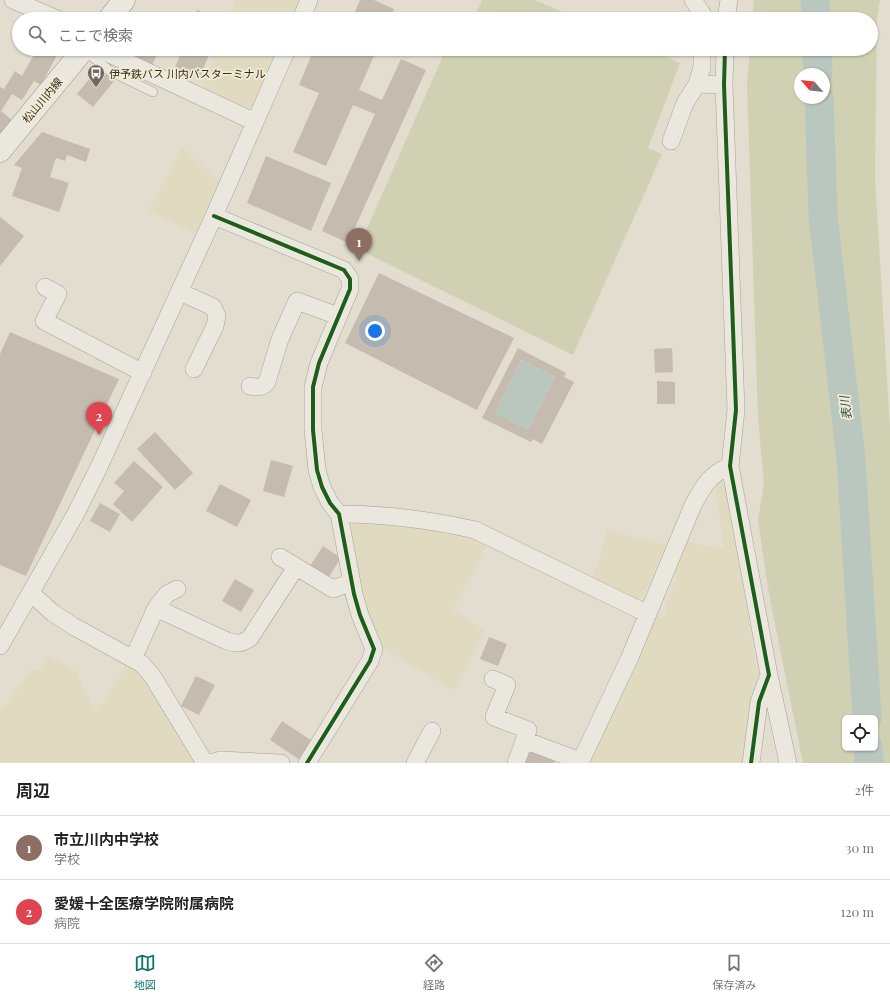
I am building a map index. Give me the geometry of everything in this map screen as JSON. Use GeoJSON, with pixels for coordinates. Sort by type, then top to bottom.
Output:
{"type":"FeatureCollection","features":[{"type":"Feature","properties":{"kind":"main road"},"geometry":{"type":"LineString","coordinates":[[115,12],[124,0]]}},
{"type":"Feature","properties":{"kind":"main road","name":"松山川内線"},"geometry":{"type":"LineString","coordinates":[[0,151],[83,56]]}},
{"type":"Feature","properties":{"kind":"street"},"geometry":{"type":"LineString","coordinates":[[12,0],[40,12]]}},
{"type":"Feature","properties":{"kind":"street"},"geometry":{"type":"LineString","coordinates":[[304,12],[309,0]]}},
{"type":"Feature","properties":{"kind":"street"},"geometry":{"type":"LineString","coordinates":[[693,0],[701,12]]}},
{"type":"Feature","properties":{"kind":"street"},"geometry":{"type":"LineString","coordinates":[[727,12],[729,0]]}},
{"type":"Feature","properties":{"kind":"street"},"geometry":{"type":"LineString","coordinates":[[105,56],[255,122]]}},
{"type":"Feature","properties":{"kind":"street"},"geometry":{"type":"LineString","coordinates":[[0,646],[76,515],[180,292],[285,56]]}},
{"type":"Feature","properties":{"kind":"street"},"geometry":{"type":"LineString","coordinates":[[671,141],[685,103],[697,84],[702,66],[702,56]]}},
{"type":"Feature","properties":{"kind":"street"},"geometry":{"type":"LineString","coordinates":[[725,56],[724,84],[736,410],[730,466],[769,675],[788,763]]}},
{"type":"Feature","properties":{"kind":"street"},"geometry":{"type":"LineString","coordinates":[[697,84],[724,84]]}},
{"type":"Feature","properties":{"kind":"street"},"geometry":{"type":"LineString","coordinates":[[214,216],[344,270],[350,279],[350,289],[319,363],[313,387],[312,405],[317,470],[322,487],[330,504],[339,514],[352,582],[360,614],[374,649],[370,661],[307,763]]}},
{"type":"Feature","properties":{"kind":"street"},"geometry":{"type":"LineString","coordinates":[[45,288],[58,294],[44,321],[75,329],[143,373]]}},
{"type":"Feature","properties":{"kind":"street"},"geometry":{"type":"LineString","coordinates":[[180,292],[213,307],[217,316],[215,326],[194,369]]}},
{"type":"Feature","properties":{"kind":"street"},"geometry":{"type":"LineString","coordinates":[[250,386],[256,388],[263,386],[267,382],[280,339],[297,301],[338,316]]}},
{"type":"Feature","properties":{"kind":"street"},"geometry":{"type":"LineString","coordinates":[[524,740],[580,762],[613,694],[693,505],[706,482],[716,472],[730,466]]}},
{"type":"Feature","properties":{"kind":"street"},"geometry":{"type":"LineString","coordinates":[[339,514],[359,514],[436,523],[475,530],[648,614]]}},
{"type":"Feature","properties":{"kind":"street"},"geometry":{"type":"LineString","coordinates":[[280,557],[333,589],[352,582]]}},
{"type":"Feature","properties":{"kind":"street"},"geometry":{"type":"LineString","coordinates":[[156,608],[216,643],[238,644],[250,638],[296,567]]}},
{"type":"Feature","properties":{"kind":"street"},"geometry":{"type":"LineString","coordinates":[[133,658],[156,608],[167,594],[177,590]]}},
{"type":"Feature","properties":{"kind":"street"},"geometry":{"type":"LineString","coordinates":[[31,593],[53,613],[73,626],[142,664],[153,677],[205,763]]}},
{"type":"Feature","properties":{"kind":"street"},"geometry":{"type":"LineString","coordinates":[[751,763],[759,702],[769,675]]}},
{"type":"Feature","properties":{"kind":"street"},"geometry":{"type":"LineString","coordinates":[[494,679],[506,685],[494,717],[528,730],[516,763]]}},
{"type":"Feature","properties":{"kind":"street"},"geometry":{"type":"LineString","coordinates":[[415,763],[432,731]]}},
{"type":"Feature","properties":{"kind":"street"},"geometry":{"type":"LineString","coordinates":[[210,763],[220,760],[281,763]]}},
{"type":"Feature","properties":{"kind":"lane"},"geometry":{"type":"LineString","coordinates":[[96,56],[110,71],[153,92]]}},
{"type":"Feature","properties":{"kind":"shaded area"},"geometry":{"type":"Polygon","coordinates":[[[234,0],[300,0],[296,12],[231,12],[234,0]]]}},
{"type":"Feature","properties":{"kind":"shaded area"},"geometry":{"type":"Polygon","coordinates":[[[214,56],[277,56],[255,103],[245,111],[200,91],[214,56]]]}},
{"type":"Feature","properties":{"kind":"shaded area"},"geometry":{"type":"Polygon","coordinates":[[[182,147],[219,182],[195,234],[149,210],[182,147]]]}},
{"type":"Feature","properties":{"kind":"shaded area"},"geometry":{"type":"Polygon","coordinates":[[[521,360],[555,377],[528,430],[495,413],[521,360]]]}},
{"type":"Feature","properties":{"kind":"shaded area"},"geometry":{"type":"Polygon","coordinates":[[[719,480],[726,485],[758,677],[743,763],[587,763],[654,614],[664,619],[668,599],[676,580],[675,564],[685,540],[704,546],[724,548],[714,481],[719,480]]]}},
{"type":"Feature","properties":{"kind":"shaded area"},"geometry":{"type":"Polygon","coordinates":[[[357,521],[394,524],[475,537],[488,543],[453,610],[484,630],[454,690],[381,648],[365,612],[350,529],[357,521]]]}},
{"type":"Feature","properties":{"kind":"shaded area"},"geometry":{"type":"Polygon","coordinates":[[[607,530],[666,545],[643,596],[637,600],[591,579],[599,561],[607,530]]]}},
{"type":"Feature","properties":{"kind":"shaded area"},"geometry":{"type":"Polygon","coordinates":[[[48,656],[76,671],[96,714],[127,664],[145,676],[197,763],[0,763],[0,713],[31,670],[41,669],[48,656]]]}},
{"type":"Feature","properties":{"kind":"green space"},"geometry":{"type":"Polygon","coordinates":[[[482,0],[535,0],[563,12],[477,12],[482,0]]]}},
{"type":"Feature","properties":{"kind":"green space"},"geometry":{"type":"Polygon","coordinates":[[[754,0],[880,0],[878,12],[753,12],[754,0]]]}},
{"type":"Feature","properties":{"kind":"green space"},"geometry":{"type":"Polygon","coordinates":[[[443,56],[664,56],[680,63],[648,148],[662,154],[573,355],[358,249],[443,56]]]}},
{"type":"Feature","properties":{"kind":"green space"},"geometry":{"type":"Polygon","coordinates":[[[749,56],[877,56],[875,177],[890,429],[890,763],[803,763],[769,594],[758,520],[764,483],[758,418],[747,84],[749,56]]]}},
{"type":"Feature","properties":{"kind":"building"},"geometry":{"type":"Polygon","coordinates":[[[360,0],[374,0],[394,9],[393,12],[355,12],[360,0]]]}},
{"type":"Feature","properties":{"kind":"building"},"geometry":{"type":"Polygon","coordinates":[[[33,56],[56,56],[41,85],[34,81],[22,100],[12,94],[1,111],[14,122],[3,135],[0,133],[0,87],[4,89],[15,71],[22,76],[33,56]]]}},
{"type":"Feature","properties":{"kind":"building"},"geometry":{"type":"Polygon","coordinates":[[[127,56],[156,56],[150,69],[127,56]]]}},
{"type":"Feature","properties":{"kind":"building"},"geometry":{"type":"Polygon","coordinates":[[[180,56],[209,56],[200,77],[175,67],[180,56]]]}},
{"type":"Feature","properties":{"kind":"building"},"geometry":{"type":"Polygon","coordinates":[[[311,56],[374,56],[359,90],[382,100],[401,59],[426,70],[348,243],[322,231],[375,114],[353,105],[326,166],[293,152],[319,93],[299,85],[311,56]]]}},
{"type":"Feature","properties":{"kind":"building","name":"伊予鉄バス 川内バスターミナル"},"geometry":{"type":"Polygon","coordinates":[[[98,68],[114,81],[93,107],[77,94],[98,68]]]}},
{"type":"Feature","properties":{"kind":"building"},"geometry":{"type":"Polygon","coordinates":[[[42,132],[90,149],[86,162],[67,155],[65,161],[56,158],[50,177],[69,183],[59,212],[12,196],[22,168],[14,165],[42,132]]]}},
{"type":"Feature","properties":{"kind":"building"},"geometry":{"type":"Polygon","coordinates":[[[266,156],[331,183],[311,231],[247,203],[266,156]]]}},
{"type":"Feature","properties":{"kind":"building"},"geometry":{"type":"Polygon","coordinates":[[[0,217],[24,236],[0,266],[0,217]]]}},
{"type":"Feature","properties":{"kind":"building"},"geometry":{"type":"Polygon","coordinates":[[[379,273],[514,338],[477,410],[345,343],[379,273]]]}},
{"type":"Feature","properties":{"kind":"building"},"geometry":{"type":"Polygon","coordinates":[[[10,332],[119,379],[26,576],[0,565],[0,354],[10,332]]]}},
{"type":"Feature","properties":{"kind":"building"},"geometry":{"type":"Polygon","coordinates":[[[518,348],[566,373],[564,377],[574,382],[542,444],[533,439],[531,442],[482,418],[518,348]],[[521,360],[495,413],[528,430],[555,377],[521,360]]]}},
{"type":"Feature","properties":{"kind":"building"},"geometry":{"type":"Polygon","coordinates":[[[672,348],[673,372],[655,373],[654,349],[672,348]]]}},
{"type":"Feature","properties":{"kind":"building"},"geometry":{"type":"Polygon","coordinates":[[[657,381],[675,382],[675,404],[657,404],[657,381]]]}},
{"type":"Feature","properties":{"kind":"building"},"geometry":{"type":"Polygon","coordinates":[[[155,432],[193,473],[175,490],[137,449],[155,432]]]}},
{"type":"Feature","properties":{"kind":"building"},"geometry":{"type":"Polygon","coordinates":[[[271,460],[293,466],[284,497],[263,491],[271,460]]]}},
{"type":"Feature","properties":{"kind":"building"},"geometry":{"type":"Polygon","coordinates":[[[134,461],[163,487],[132,522],[113,504],[124,491],[114,483],[134,461]]]}},
{"type":"Feature","properties":{"kind":"building"},"geometry":{"type":"Polygon","coordinates":[[[220,484],[251,500],[237,527],[206,511],[220,484]]]}},
{"type":"Feature","properties":{"kind":"building"},"geometry":{"type":"Polygon","coordinates":[[[100,503],[120,514],[110,532],[90,521],[100,503]]]}},
{"type":"Feature","properties":{"kind":"building"},"geometry":{"type":"Polygon","coordinates":[[[323,546],[341,558],[328,578],[310,566],[323,546]]]}},
{"type":"Feature","properties":{"kind":"building"},"geometry":{"type":"Polygon","coordinates":[[[235,579],[254,590],[241,612],[222,601],[235,579]]]}},
{"type":"Feature","properties":{"kind":"building"},"geometry":{"type":"Polygon","coordinates":[[[489,637],[507,644],[498,666],[480,659],[489,637]]]}},
{"type":"Feature","properties":{"kind":"building"},"geometry":{"type":"Polygon","coordinates":[[[196,676],[215,685],[199,715],[181,706],[196,676]]]}},
{"type":"Feature","properties":{"kind":"building"},"geometry":{"type":"Polygon","coordinates":[[[282,721],[312,741],[300,760],[270,740],[282,721]]]}},
{"type":"Feature","properties":{"kind":"building"},"geometry":{"type":"Polygon","coordinates":[[[530,751],[555,761],[554,763],[525,763],[530,751]]]}},
{"type":"Feature","properties":{"kind":"waterway","name":"表川"},"geometry":{"type":"LineString","coordinates":[[815,0],[816,12]]}},
{"type":"Feature","properties":{"kind":"waterway","name":"表川"},"geometry":{"type":"LineString","coordinates":[[817,56],[818,68]]}},
{"type":"Feature","properties":{"kind":"waterway","name":"表川"},"geometry":{"type":"LineString","coordinates":[[819,104],[823,216],[851,459],[867,715]]}},
{"type":"Feature","properties":{"kind":"waterway","name":"表川"},"geometry":{"type":"LineString","coordinates":[[868,751],[869,763]]}},
{"type":"Feature","properties":{"kind":"cycle path"},"geometry":{"type":"LineString","coordinates":[[725,56],[724,85],[736,410],[730,466],[769,675],[759,702],[751,763]]}},
{"type":"Feature","properties":{"kind":"cycle path"},"geometry":{"type":"LineString","coordinates":[[214,216],[344,270],[350,279],[350,289],[319,363],[313,387],[313,430],[317,470],[322,487],[330,503],[339,514],[354,594],[360,615],[374,649],[370,661],[307,763]]}},
{"type":"Feature","properties":{"kind":"place","name":"伊予鉄バス 川内バスターミナル"},"geometry":{"type":"Point","coordinates":[96,88]}},
{"type":"Feature","properties":{"kind":"place","name":"市立川内中学校"},"geometry":{"type":"Point","coordinates":[359,261]}},
{"type":"Feature","properties":{"kind":"place","name":"愛媛十全医療学院附属病院"},"geometry":{"type":"Point","coordinates":[99,435]}}]}
